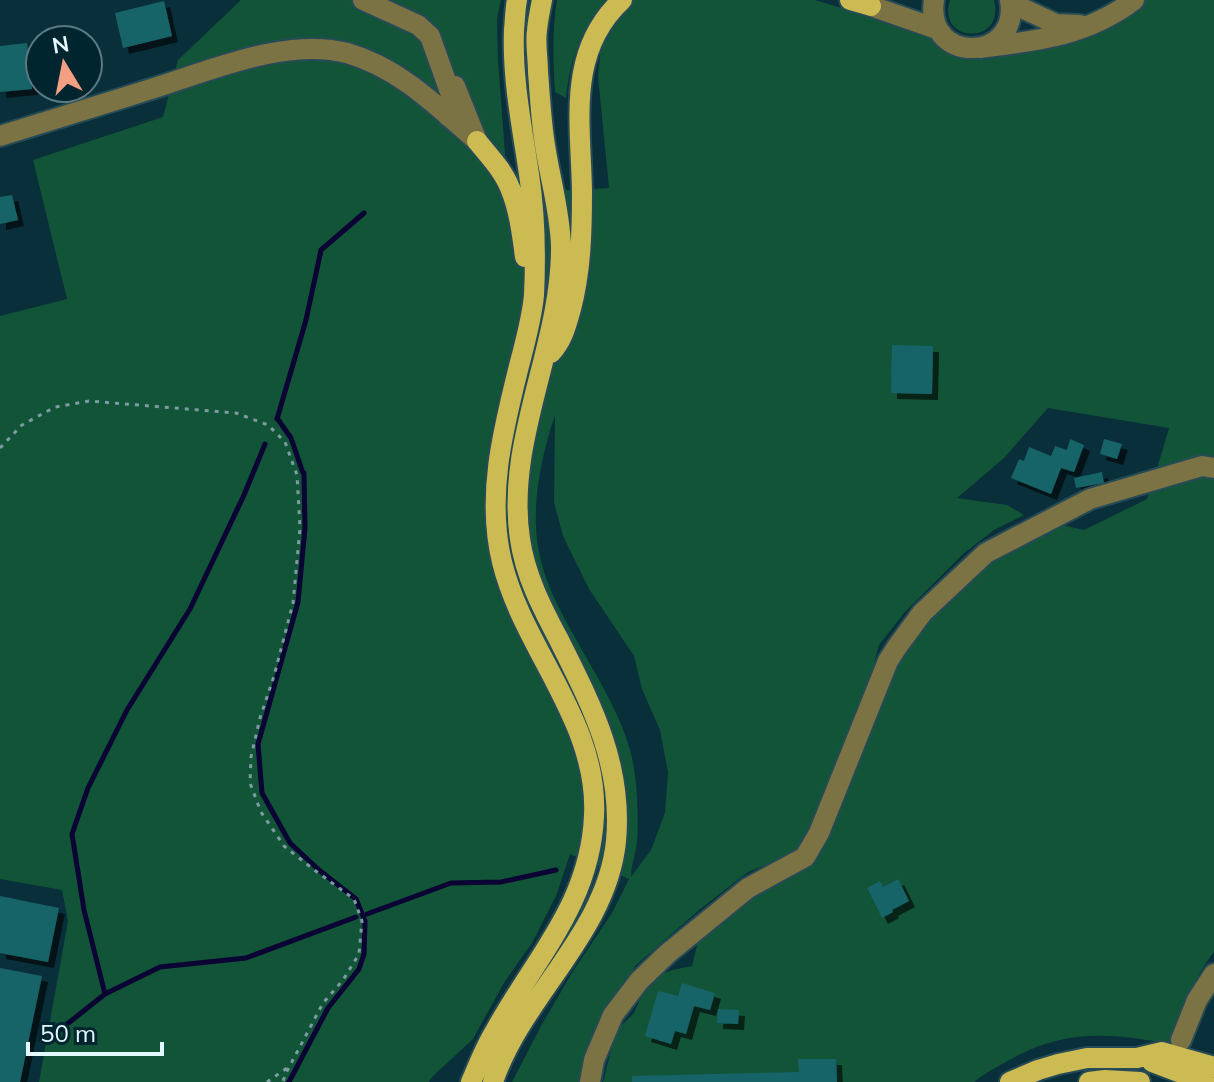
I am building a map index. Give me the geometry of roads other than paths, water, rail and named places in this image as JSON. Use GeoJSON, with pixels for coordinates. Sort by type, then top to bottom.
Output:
{"type":"FeatureCollection","features":[{"type":"Feature","properties":{"kind":"main road"},"geometry":{"type":"LineString","coordinates":[[471,1082],[494,1033],[549,947],[573,902],[584,873],[594,814],[593,781],[579,732],[512,596],[496,530],[498,457],[534,297],[535,219],[514,81],[517,0]]}},
{"type":"Feature","properties":{"kind":"main road"},"geometry":{"type":"LineString","coordinates":[[493,1082],[518,1026],[584,930],[602,893],[616,843],[617,800],[611,763],[586,694],[537,598],[520,541],[517,509],[518,482],[552,321],[561,248],[558,206],[545,144],[540,92],[536,31],[542,0]]}},
{"type":"Feature","properties":{"kind":"main road"},"geometry":{"type":"LineString","coordinates":[[544,362],[561,342],[579,272],[582,240],[581,79],[588,50],[599,26],[622,0]]}},
{"type":"Feature","properties":{"kind":"main road"},"geometry":{"type":"LineString","coordinates":[[850,0],[866,3]]}},
{"type":"Feature","properties":{"kind":"main road"},"geometry":{"type":"LineString","coordinates":[[477,141],[496,163],[510,187],[519,220],[525,255],[526,337]]}},
{"type":"Feature","properties":{"kind":"main road"},"geometry":{"type":"LineString","coordinates":[[1010,1082],[1038,1070],[1087,1058],[1137,1058],[1162,1052],[1214,1067]]}},
{"type":"Feature","properties":{"kind":"main road"},"geometry":{"type":"LineString","coordinates":[[1137,1058],[1197,1078]]}},
{"type":"Feature","properties":{"kind":"main road"},"geometry":{"type":"LineString","coordinates":[[1089,1082],[1140,1082]]}},
{"type":"Feature","properties":{"kind":"street"},"geometry":{"type":"LineString","coordinates":[[363,0],[418,25],[430,36],[451,95],[448,116]]}},
{"type":"Feature","properties":{"kind":"street"},"geometry":{"type":"LineString","coordinates":[[934,0],[937,29]]}},
{"type":"Feature","properties":{"kind":"street"},"geometry":{"type":"LineString","coordinates":[[866,3],[937,29],[960,47],[980,48],[1071,33],[1117,12],[1134,0]]}},
{"type":"Feature","properties":{"kind":"street"},"geometry":{"type":"LineString","coordinates":[[980,48],[990,45],[1004,32],[1011,13],[1010,2]]}},
{"type":"Feature","properties":{"kind":"street"},"geometry":{"type":"LineString","coordinates":[[1010,2],[1056,24],[1092,24]]}},
{"type":"Feature","properties":{"kind":"street"},"geometry":{"type":"LineString","coordinates":[[0,136],[235,63],[277,53],[313,49],[346,53],[387,70],[432,101],[477,141]]}},
{"type":"Feature","properties":{"kind":"street"},"geometry":{"type":"LineString","coordinates":[[439,58],[464,104],[477,141]]}},
{"type":"Feature","properties":{"kind":"street"},"geometry":{"type":"LineString","coordinates":[[590,1082],[594,1060],[613,1015],[639,981],[748,888],[805,857],[819,833],[888,661],[922,613],[986,553],[1090,499],[1202,466],[1214,468]]}},
{"type":"Feature","properties":{"kind":"street"},"geometry":{"type":"LineString","coordinates":[[1181,1040],[1197,1000],[1214,974]]}},
{"type":"Feature","properties":{"kind":"waterway"},"geometry":{"type":"LineString","coordinates":[[277,419],[306,320],[321,250],[364,213]]}},
{"type":"Feature","properties":{"kind":"waterway"},"geometry":{"type":"LineString","coordinates":[[277,418],[291,438],[303,473]]}},
{"type":"Feature","properties":{"kind":"waterway"},"geometry":{"type":"LineString","coordinates":[[105,994],[84,910],[72,834],[88,788],[127,710],[190,609],[265,444]]}},
{"type":"Feature","properties":{"kind":"waterway"},"geometry":{"type":"LineString","coordinates":[[289,1082],[328,1008],[359,969],[364,954],[365,921],[356,899],[290,843],[262,793],[258,744],[298,602],[305,528],[304,473]]}},
{"type":"Feature","properties":{"kind":"waterway"},"geometry":{"type":"LineString","coordinates":[[367,914],[451,883],[501,882],[556,870]]}},
{"type":"Feature","properties":{"kind":"waterway"},"geometry":{"type":"LineString","coordinates":[[52,1036],[105,994],[160,967],[246,958],[356,917]]}}]}
